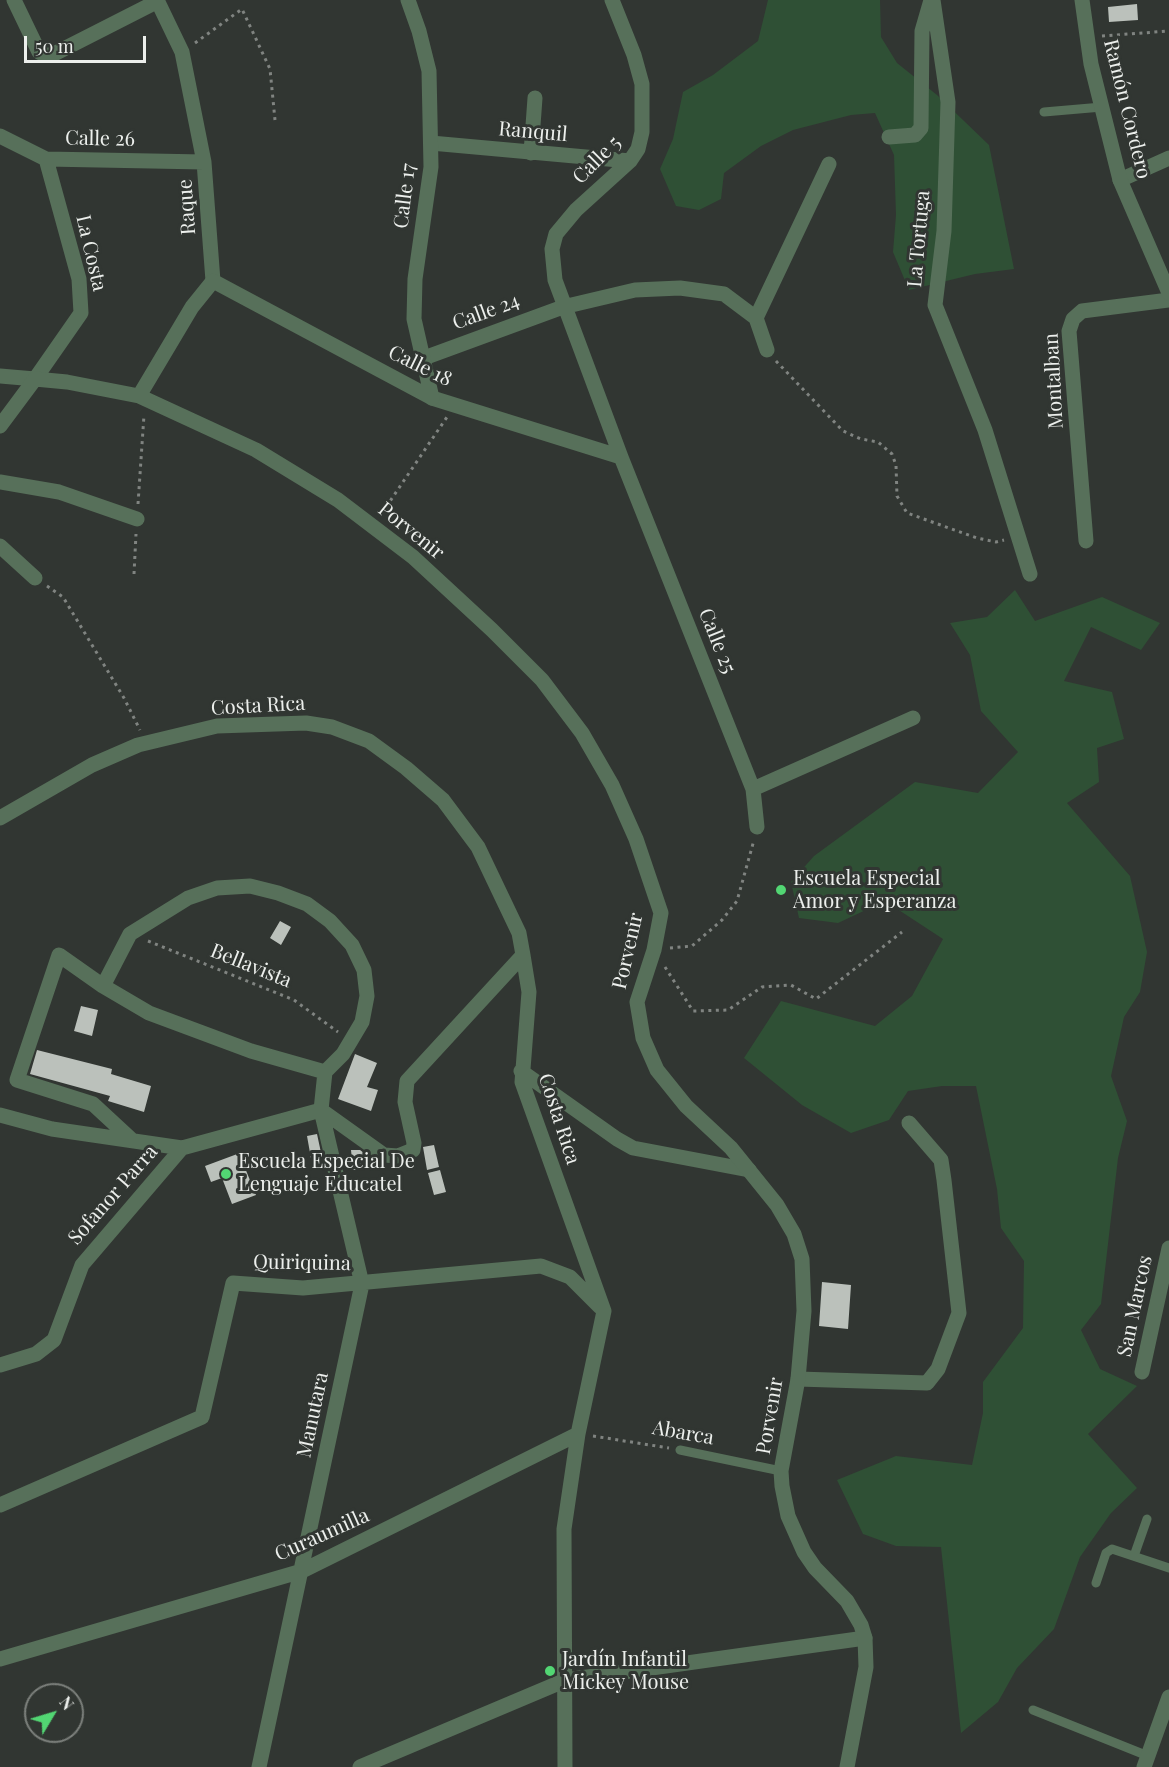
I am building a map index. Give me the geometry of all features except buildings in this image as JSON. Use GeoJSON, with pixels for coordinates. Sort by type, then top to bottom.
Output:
{"type":"FeatureCollection","features":[{"type":"Feature","properties":{"kind":"street"},"geometry":{"type":"LineString","coordinates":[[14,0],[39,52],[52,55],[157,0]]}},
{"type":"Feature","properties":{"kind":"street","name":"Raque"},"geometry":{"type":"LineString","coordinates":[[157,0],[182,52],[204,162],[213,281]]}},
{"type":"Feature","properties":{"kind":"street","name":"Calle 17"},"geometry":{"type":"LineString","coordinates":[[408,0],[429,71],[431,143],[415,279],[414,319],[432,398]]}},
{"type":"Feature","properties":{"kind":"street","name":"Calle 5"},"geometry":{"type":"LineString","coordinates":[[563,307],[555,280],[552,249],[556,234],[576,210],[630,161],[638,149],[642,132],[642,84],[634,55],[612,0]]}},
{"type":"Feature","properties":{"kind":"street","name":"La Tortuga"},"geometry":{"type":"LineString","coordinates":[[889,137],[915,135],[921,128],[922,31],[932,0]]}},
{"type":"Feature","properties":{"kind":"street","name":"La Tortuga"},"geometry":{"type":"LineString","coordinates":[[932,0],[948,102],[944,231],[935,305],[984,430],[1030,574]]}},
{"type":"Feature","properties":{"kind":"street","name":"Ramón Cordero"},"geometry":{"type":"LineString","coordinates":[[1082,0],[1087,37],[1120,180],[1169,292]]}},
{"type":"Feature","properties":{"kind":"street"},"geometry":{"type":"LineString","coordinates":[[531,153],[535,98]]}},
{"type":"Feature","properties":{"kind":"street","name":"Calle 26"},"geometry":{"type":"LineString","coordinates":[[0,136],[46,159],[204,162]]}},
{"type":"Feature","properties":{"kind":"street","name":"Ranquil"},"geometry":{"type":"LineString","coordinates":[[431,143],[630,161]]}},
{"type":"Feature","properties":{"kind":"street"},"geometry":{"type":"LineString","coordinates":[[1120,180],[1169,158]]}},
{"type":"Feature","properties":{"kind":"street","name":"La Costa"},"geometry":{"type":"LineString","coordinates":[[35,379],[81,313],[80,279],[46,159]]}},
{"type":"Feature","properties":{"kind":"street"},"geometry":{"type":"LineString","coordinates":[[767,350],[756,318],[829,164]]}},
{"type":"Feature","properties":{"kind":"street"},"geometry":{"type":"LineString","coordinates":[[139,396],[192,307],[213,281]]}},
{"type":"Feature","properties":{"kind":"street","name":"Calle 18"},"geometry":{"type":"LineString","coordinates":[[213,281],[432,398],[621,457]]}},
{"type":"Feature","properties":{"kind":"street","name":"Calle 24"},"geometry":{"type":"LineString","coordinates":[[423,358],[563,307],[635,290],[680,288],[724,294],[756,318]]}},
{"type":"Feature","properties":{"kind":"street","name":"Montalban"},"geometry":{"type":"LineString","coordinates":[[1086,541],[1069,331],[1073,319],[1082,311],[1169,300]]}},
{"type":"Feature","properties":{"kind":"street","name":"Calle 25"},"geometry":{"type":"LineString","coordinates":[[563,307],[753,789],[757,827]]}},
{"type":"Feature","properties":{"kind":"street","name":"Porvenir"},"geometry":{"type":"LineString","coordinates":[[0,376],[67,382],[139,396],[256,450],[338,501],[413,557],[542,680],[582,733],[612,785],[636,840],[661,913],[654,950],[637,1002],[643,1038],[657,1070],[686,1106],[731,1148],[777,1205],[794,1234],[802,1259],[804,1311],[798,1379],[782,1471],[784,1501],[795,1534],[814,1568],[847,1601],[858,1618],[865,1638],[866,1667],[847,1767]]}},
{"type":"Feature","properties":{"kind":"street"},"geometry":{"type":"LineString","coordinates":[[0,426],[35,379]]}},
{"type":"Feature","properties":{"kind":"street"},"geometry":{"type":"LineString","coordinates":[[0,482],[59,492],[137,519]]}},
{"type":"Feature","properties":{"kind":"street"},"geometry":{"type":"LineString","coordinates":[[0,546],[35,578]]}},
{"type":"Feature","properties":{"kind":"street"},"geometry":{"type":"LineString","coordinates":[[753,789],[913,718]]}},
{"type":"Feature","properties":{"kind":"street","name":"Costa Rica"},"geometry":{"type":"LineString","coordinates":[[0,818],[92,765],[146,743],[217,726],[306,723],[332,728],[369,741],[405,768],[442,800],[478,847],[519,933],[529,992],[521,1071],[529,1106],[604,1311]]}},
{"type":"Feature","properties":{"kind":"street"},"geometry":{"type":"LineString","coordinates":[[250,886],[278,892],[308,904],[330,921],[352,945],[364,970],[367,996],[362,1022],[351,1042],[325,1072],[251,1051],[149,1013],[103,986],[130,934],[188,898],[217,888],[250,886]]}},
{"type":"Feature","properties":{"kind":"street","name":"Sofanor Parra"},"geometry":{"type":"LineString","coordinates":[[103,986],[59,955],[17,1080],[93,1104],[133,1141]]}},
{"type":"Feature","properties":{"kind":"street"},"geometry":{"type":"LineString","coordinates":[[321,1110],[384,1155],[406,1154],[413,1150],[414,1143],[405,1102],[408,1081],[523,955]]}},
{"type":"Feature","properties":{"kind":"street"},"geometry":{"type":"LineString","coordinates":[[521,1071],[617,1140],[633,1148],[749,1170]]}},
{"type":"Feature","properties":{"kind":"street","name":"Manutara"},"geometry":{"type":"LineString","coordinates":[[259,1767],[362,1284],[321,1110],[325,1072]]}},
{"type":"Feature","properties":{"kind":"street","name":"Sofanor Parra"},"geometry":{"type":"LineString","coordinates":[[0,1365],[36,1353],[54,1340],[82,1265],[182,1148],[321,1110]]}},
{"type":"Feature","properties":{"kind":"street"},"geometry":{"type":"LineString","coordinates":[[0,1115],[52,1129],[182,1148]]}},
{"type":"Feature","properties":{"kind":"street"},"geometry":{"type":"LineString","coordinates":[[798,1379],[927,1383],[938,1370],[959,1313],[945,1191],[941,1160],[909,1123]]}},
{"type":"Feature","properties":{"kind":"street","name":"San Marcos"},"geometry":{"type":"LineString","coordinates":[[1142,1372],[1169,1248]]}},
{"type":"Feature","properties":{"kind":"street","name":"Quiriquina"},"geometry":{"type":"LineString","coordinates":[[0,1505],[202,1417],[233,1283],[303,1288],[541,1266],[570,1277],[604,1311]]}},
{"type":"Feature","properties":{"kind":"street"},"geometry":{"type":"LineString","coordinates":[[565,1767],[564,1529],[578,1434],[604,1311]]}},
{"type":"Feature","properties":{"kind":"street","name":"Curaumilla"},"geometry":{"type":"LineString","coordinates":[[0,1659],[302,1570],[578,1434]]}},
{"type":"Feature","properties":{"kind":"street"},"geometry":{"type":"LineString","coordinates":[[360,1767],[566,1680],[865,1638]]}},
{"type":"Feature","properties":{"kind":"street"},"geometry":{"type":"LineString","coordinates":[[1146,1762],[1169,1696]]}},
{"type":"Feature","properties":{"kind":"lane"},"geometry":{"type":"LineString","coordinates":[[1044,112],[1102,107]]}},
{"type":"Feature","properties":{"kind":"lane","name":"Abarca"},"geometry":{"type":"LineString","coordinates":[[680,1450],[782,1471]]}},
{"type":"Feature","properties":{"kind":"lane"},"geometry":{"type":"LineString","coordinates":[[1134,1556],[1147,1519]]}},
{"type":"Feature","properties":{"kind":"lane"},"geometry":{"type":"LineString","coordinates":[[1096,1583],[1107,1553],[1112,1549],[1169,1568]]}},
{"type":"Feature","properties":{"kind":"lane"},"geometry":{"type":"LineString","coordinates":[[1034,1710],[1146,1762]]}},
{"type":"Feature","properties":{"kind":"path"},"geometry":{"type":"LineString","coordinates":[[182,52],[242,9],[270,69],[275,120]]}},
{"type":"Feature","properties":{"kind":"path"},"geometry":{"type":"LineString","coordinates":[[1087,37],[1169,31]]}},
{"type":"Feature","properties":{"kind":"path"},"geometry":{"type":"LineString","coordinates":[[767,350],[843,431],[861,439],[878,442],[892,454],[896,465],[897,496],[907,513],[977,538],[996,542],[1020,537]]}},
{"type":"Feature","properties":{"kind":"path"},"geometry":{"type":"LineString","coordinates":[[134,574],[146,421],[139,396]]}},
{"type":"Feature","properties":{"kind":"path"},"geometry":{"type":"LineString","coordinates":[[372,527],[455,405]]}},
{"type":"Feature","properties":{"kind":"path"},"geometry":{"type":"LineString","coordinates":[[35,578],[63,597],[124,698],[146,743]]}},
{"type":"Feature","properties":{"kind":"path"},"geometry":{"type":"LineString","coordinates":[[757,827],[737,901],[722,920],[692,946],[654,950],[693,1011],[728,1010],[762,987],[791,985],[816,999],[902,932]]}},
{"type":"Feature","properties":{"kind":"path","name":"Bellavista"},"geometry":{"type":"LineString","coordinates":[[130,934],[294,1000],[351,1042]]}},
{"type":"Feature","properties":{"kind":"path","name":"Abarca"},"geometry":{"type":"LineString","coordinates":[[578,1434],[680,1450]]}},
{"type":"Feature","properties":{"kind":"green space"},"geometry":{"type":"Polygon","coordinates":[[[768,0],[880,0],[881,37],[897,63],[937,95],[989,145],[1014,269],[975,274],[909,290],[893,252],[896,215],[894,155],[875,113],[851,115],[793,130],[761,146],[724,173],[721,199],[699,210],[676,206],[660,169],[673,139],[683,92],[713,75],[758,41],[768,0]]]}},
{"type":"Feature","properties":{"kind":"green space"},"geometry":{"type":"Polygon","coordinates":[[[1015,590],[1035,621],[1102,597],[1160,623],[1141,650],[1091,627],[1064,681],[1112,692],[1124,739],[1097,748],[1099,782],[1067,803],[1130,876],[1147,952],[1140,992],[1124,1017],[1111,1076],[1127,1121],[1118,1158],[1101,1304],[1081,1330],[1100,1369],[1137,1386],[1088,1434],[1137,1488],[1111,1513],[1080,1557],[1054,1629],[1017,1668],[998,1702],[961,1733],[941,1547],[896,1546],[863,1534],[837,1480],[896,1456],[972,1465],[983,1413],[983,1382],[1023,1328],[1024,1261],[1001,1228],[997,1189],[976,1086],[942,1086],[908,1091],[889,1120],[851,1133],[802,1105],[744,1058],[781,1001],[875,1026],[912,996],[943,939],[885,901],[838,923],[799,918],[791,882],[814,856],[915,782],[978,793],[1018,752],[981,711],[970,655],[950,623],[987,617],[1015,590]]]}},
{"type":"Feature","properties":{"kind":"place","name":"Escuela Especial Amor y Esperanza"},"geometry":{"type":"Point","coordinates":[781,890]}},
{"type":"Feature","properties":{"kind":"place","name":"Escuela Especial De Lenguaje Educatel"},"geometry":{"type":"Point","coordinates":[226,1174]}},
{"type":"Feature","properties":{"kind":"place","name":"Jardín Infantil Mickey Mouse"},"geometry":{"type":"Point","coordinates":[550,1671]}}]}
